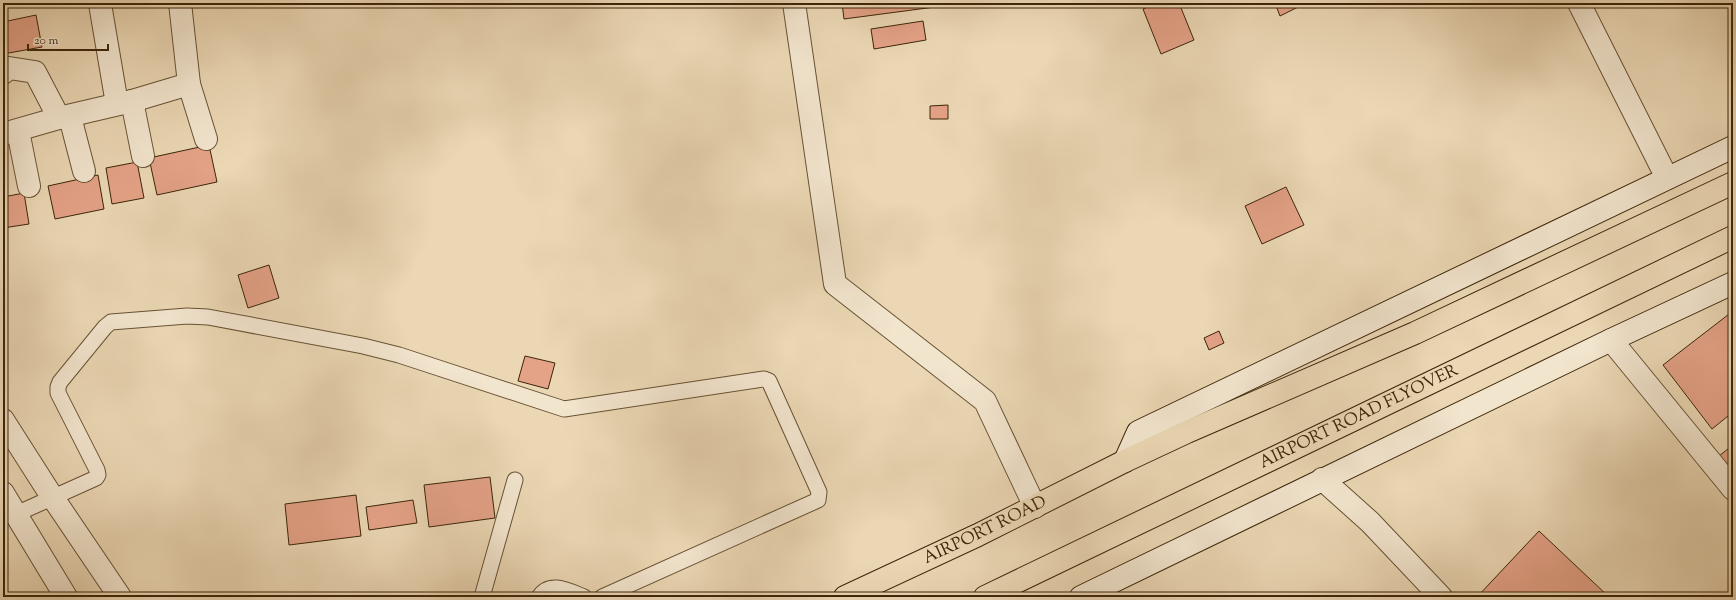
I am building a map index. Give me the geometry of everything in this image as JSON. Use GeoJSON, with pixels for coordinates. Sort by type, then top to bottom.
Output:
{"type":"FeatureCollection","features":[{"type":"Feature","properties":{"kind":"main road"},"geometry":{"type":"LineString","coordinates":[[1125,461],[1187,432],[1415,333],[1733,182]]}},
{"type":"Feature","properties":{"kind":"main road","name":"AIRPORT ROAD FLYOVER"},"geometry":{"type":"LineString","coordinates":[[985,597],[1733,237]]}},
{"type":"Feature","properties":{"kind":"main road","name":"AIRPORT ROAD"},"geometry":{"type":"LineString","coordinates":[[845,597],[1035,507],[1125,461]]}},
{"type":"Feature","properties":{"kind":"street"},"geometry":{"type":"LineString","coordinates":[[180,3],[189,84],[206,139]]}},
{"type":"Feature","properties":{"kind":"street"},"geometry":{"type":"LineString","coordinates":[[794,3],[835,284],[985,401],[1035,507]]}},
{"type":"Feature","properties":{"kind":"street"},"geometry":{"type":"LineString","coordinates":[[1580,3],[1667,178]]}},
{"type":"Feature","properties":{"kind":"street"},"geometry":{"type":"LineString","coordinates":[[100,4],[125,103],[143,156]]}},
{"type":"Feature","properties":{"kind":"street"},"geometry":{"type":"LineString","coordinates":[[3,73],[9,68],[35,72],[64,118],[84,171]]}},
{"type":"Feature","properties":{"kind":"street"},"geometry":{"type":"LineString","coordinates":[[29,186],[10,132],[125,103],[189,84]]}},
{"type":"Feature","properties":{"kind":"street"},"geometry":{"type":"LineString","coordinates":[[1125,461],[1138,432],[1733,146]]}},
{"type":"Feature","properties":{"kind":"street"},"geometry":{"type":"LineString","coordinates":[[1081,597],[1322,479],[1733,283]]}},
{"type":"Feature","properties":{"kind":"street"},"geometry":{"type":"LineString","coordinates":[[1611,340],[1733,489]]}},
{"type":"Feature","properties":{"kind":"street"},"geometry":{"type":"LineString","coordinates":[[3,420],[52,497],[120,597]]}},
{"type":"Feature","properties":{"kind":"street"},"geometry":{"type":"LineString","coordinates":[[1322,479],[1370,522],[1441,597]]}},
{"type":"Feature","properties":{"kind":"street"},"geometry":{"type":"LineString","coordinates":[[3,493],[66,597]]}},
{"type":"Feature","properties":{"kind":"lane"},"geometry":{"type":"LineString","coordinates":[[16,514],[96,478],[98,475],[98,470],[58,393],[58,387],[60,382],[104,327],[111,322],[187,316],[208,317],[363,346],[399,355],[564,409],[764,379],[769,380],[819,492],[818,500],[602,597]]}},
{"type":"Feature","properties":{"kind":"lane"},"geometry":{"type":"LineString","coordinates":[[482,597],[515,480]]}},
{"type":"Feature","properties":{"kind":"lane"},"geometry":{"type":"LineString","coordinates":[[539,597],[546,588],[553,587],[584,597]]}},
{"type":"Feature","properties":{"kind":"building"},"geometry":{"type":"Polygon","coordinates":[[[109,3],[150,3],[110,8],[109,3]]]}},
{"type":"Feature","properties":{"kind":"building"},"geometry":{"type":"Polygon","coordinates":[[[842,3],[965,3],[844,19],[842,3]]]}},
{"type":"Feature","properties":{"kind":"building"},"geometry":{"type":"Polygon","coordinates":[[[1157,3],[1179,3],[1194,40],[1161,54],[1143,9],[1157,3]]]}},
{"type":"Feature","properties":{"kind":"building"},"geometry":{"type":"Polygon","coordinates":[[[1275,3],[1303,3],[1304,4],[1280,16],[1275,3]]]}},
{"type":"Feature","properties":{"kind":"building"},"geometry":{"type":"Polygon","coordinates":[[[36,15],[42,47],[3,54],[3,22],[36,15]]]}},
{"type":"Feature","properties":{"kind":"building"},"geometry":{"type":"Polygon","coordinates":[[[923,21],[926,40],[874,49],[871,29],[923,21]]]}},
{"type":"Feature","properties":{"kind":"building"},"geometry":{"type":"Polygon","coordinates":[[[948,105],[948,119],[930,119],[930,106],[948,105]]]}},
{"type":"Feature","properties":{"kind":"building"},"geometry":{"type":"Polygon","coordinates":[[[209,145],[217,182],[157,195],[149,158],[209,145]]]}},
{"type":"Feature","properties":{"kind":"building"},"geometry":{"type":"Polygon","coordinates":[[[137,162],[144,198],[112,204],[106,168],[137,162]]]}},
{"type":"Feature","properties":{"kind":"building"},"geometry":{"type":"Polygon","coordinates":[[[98,175],[104,209],[55,219],[48,186],[98,175]]]}},
{"type":"Feature","properties":{"kind":"building"},"geometry":{"type":"Polygon","coordinates":[[[1286,187],[1304,225],[1262,244],[1245,206],[1286,187]]]}},
{"type":"Feature","properties":{"kind":"building"},"geometry":{"type":"Polygon","coordinates":[[[24,193],[29,224],[3,228],[3,197],[24,193]]]}},
{"type":"Feature","properties":{"kind":"building"},"geometry":{"type":"Polygon","coordinates":[[[269,265],[279,298],[248,308],[238,275],[269,265]]]}},
{"type":"Feature","properties":{"kind":"building"},"geometry":{"type":"Polygon","coordinates":[[[1733,311],[1733,412],[1712,429],[1663,365],[1733,311]]]}},
{"type":"Feature","properties":{"kind":"building"},"geometry":{"type":"Polygon","coordinates":[[[1219,331],[1224,343],[1209,350],[1204,338],[1219,331]]]}},
{"type":"Feature","properties":{"kind":"building"},"geometry":{"type":"Polygon","coordinates":[[[525,356],[555,363],[548,389],[518,381],[525,356]]]}},
{"type":"Feature","properties":{"kind":"building"},"geometry":{"type":"Polygon","coordinates":[[[1733,445],[1733,473],[1719,456],[1733,445]]]}},
{"type":"Feature","properties":{"kind":"building"},"geometry":{"type":"Polygon","coordinates":[[[490,477],[495,518],[429,527],[424,485],[490,477]]]}},
{"type":"Feature","properties":{"kind":"building"},"geometry":{"type":"Polygon","coordinates":[[[356,495],[361,536],[289,545],[285,504],[356,495]]]}},
{"type":"Feature","properties":{"kind":"building"},"geometry":{"type":"Polygon","coordinates":[[[413,500],[417,523],[369,530],[366,507],[413,500]]]}},
{"type":"Feature","properties":{"kind":"building"},"geometry":{"type":"Polygon","coordinates":[[[1539,531],[1609,597],[1477,597],[1539,531]]]}}]}
